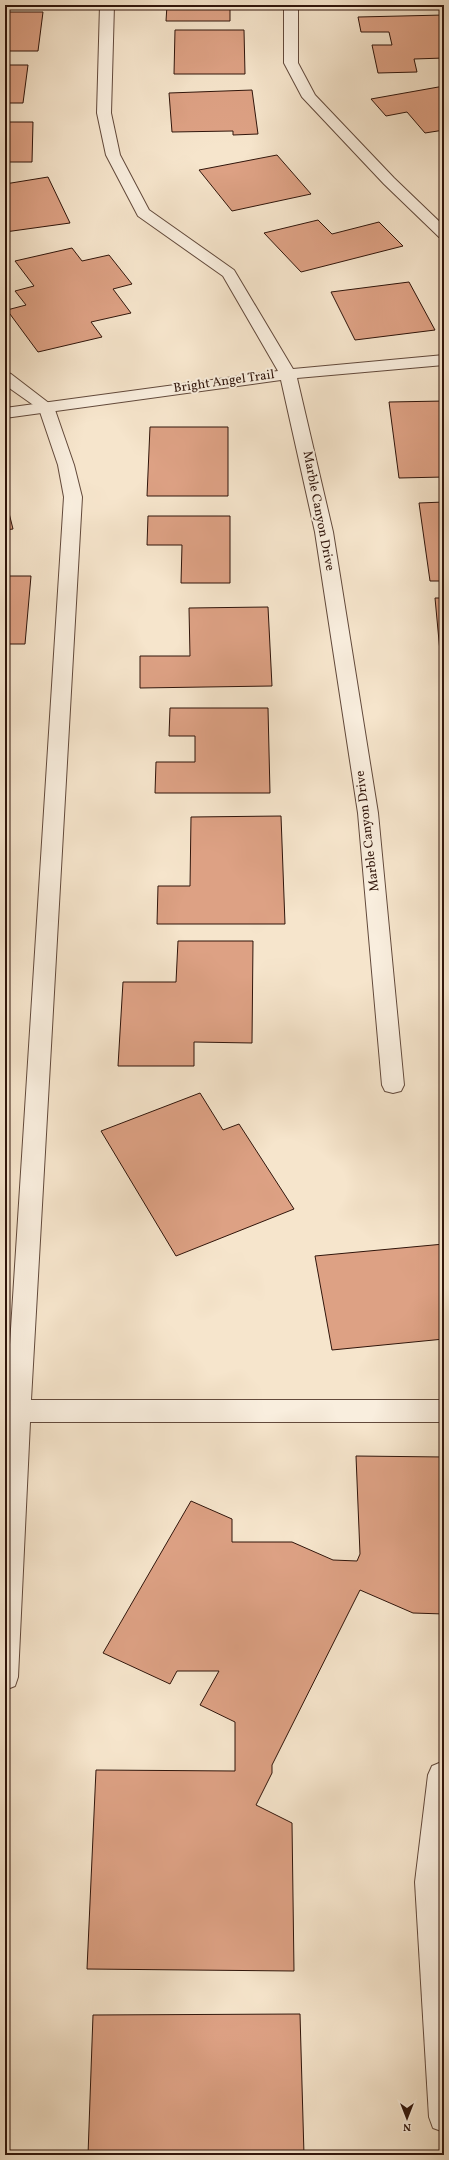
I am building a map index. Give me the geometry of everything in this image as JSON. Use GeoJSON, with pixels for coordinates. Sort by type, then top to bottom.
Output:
{"type":"FeatureCollection","features":[{"type":"Feature","properties":{"kind":"street","name":"Marble Canyon Drive"},"geometry":{"type":"LineString","coordinates":[[107,5],[104,113],[113,155],[143,213],[229,273],[288,374],[324,532],[368,813],[393,1085]]}},
{"type":"Feature","properties":{"kind":"street"},"geometry":{"type":"LineString","coordinates":[[290,5],[291,63],[309,97],[389,181],[444,234]]}},
{"type":"Feature","properties":{"kind":"street","name":"Bright Angel Trail"},"geometry":{"type":"LineString","coordinates":[[5,412],[288,374],[444,360]]}},
{"type":"Feature","properties":{"kind":"street"},"geometry":{"type":"LineString","coordinates":[[5,377],[46,407],[66,465],[73,497],[18,1411],[5,1677]]}},
{"type":"Feature","properties":{"kind":"street"},"geometry":{"type":"LineString","coordinates":[[18,1411],[444,1411]]}},
{"type":"Feature","properties":{"kind":"street"},"geometry":{"type":"LineString","coordinates":[[444,1774],[442,1775],[429,1882],[444,2117]]}},
{"type":"Feature","properties":{"kind":"building"},"geometry":{"type":"Polygon","coordinates":[[[167,5],[230,5],[230,21],[166,21],[167,5]]]}},
{"type":"Feature","properties":{"kind":"building"},"geometry":{"type":"Polygon","coordinates":[[[5,12],[43,12],[38,51],[5,51],[5,12]]]}},
{"type":"Feature","properties":{"kind":"building"},"geometry":{"type":"Polygon","coordinates":[[[444,15],[444,58],[414,59],[417,72],[378,73],[372,45],[392,45],[389,32],[361,32],[358,17],[444,15]]]}},
{"type":"Feature","properties":{"kind":"building"},"geometry":{"type":"Polygon","coordinates":[[[175,30],[244,30],[245,74],[174,74],[175,30]]]}},
{"type":"Feature","properties":{"kind":"building"},"geometry":{"type":"Polygon","coordinates":[[[5,65],[28,65],[23,103],[5,103],[5,65]]]}},
{"type":"Feature","properties":{"kind":"building"},"geometry":{"type":"Polygon","coordinates":[[[444,86],[444,130],[425,133],[407,112],[386,116],[371,99],[444,86]]]}},
{"type":"Feature","properties":{"kind":"building"},"geometry":{"type":"Polygon","coordinates":[[[252,90],[258,134],[233,135],[233,131],[172,132],[169,93],[252,90]]]}},
{"type":"Feature","properties":{"kind":"building"},"geometry":{"type":"Polygon","coordinates":[[[5,122],[33,122],[32,162],[5,162],[5,122]]]}},
{"type":"Feature","properties":{"kind":"building"},"geometry":{"type":"Polygon","coordinates":[[[277,155],[311,194],[232,211],[199,170],[277,155]]]}},
{"type":"Feature","properties":{"kind":"building"},"geometry":{"type":"Polygon","coordinates":[[[48,177],[70,223],[5,232],[5,184],[48,177]]]}},
{"type":"Feature","properties":{"kind":"building"},"geometry":{"type":"Polygon","coordinates":[[[318,220],[332,234],[379,222],[403,246],[301,272],[264,233],[318,220]]]}},
{"type":"Feature","properties":{"kind":"building"},"geometry":{"type":"Polygon","coordinates":[[[72,248],[82,261],[109,255],[132,284],[113,289],[131,313],[91,322],[102,337],[38,352],[7,310],[26,305],[15,291],[34,286],[15,261],[72,248]]]}},
{"type":"Feature","properties":{"kind":"building"},"geometry":{"type":"Polygon","coordinates":[[[409,282],[435,330],[355,340],[331,292],[409,282]]]}},
{"type":"Feature","properties":{"kind":"building"},"geometry":{"type":"Polygon","coordinates":[[[444,401],[444,477],[399,478],[389,402],[444,401]]]}},
{"type":"Feature","properties":{"kind":"building"},"geometry":{"type":"Polygon","coordinates":[[[150,427],[228,427],[228,496],[147,496],[150,427]]]}},
{"type":"Feature","properties":{"kind":"building"},"geometry":{"type":"Polygon","coordinates":[[[5,497],[13,529],[5,530],[5,497]]]}},
{"type":"Feature","properties":{"kind":"building"},"geometry":{"type":"Polygon","coordinates":[[[444,502],[444,581],[430,581],[419,503],[444,502]]]}},
{"type":"Feature","properties":{"kind":"building"},"geometry":{"type":"Polygon","coordinates":[[[148,516],[230,516],[230,583],[181,583],[182,545],[147,545],[148,516]]]}},
{"type":"Feature","properties":{"kind":"building"},"geometry":{"type":"Polygon","coordinates":[[[5,576],[31,576],[25,644],[5,644],[5,576]]]}},
{"type":"Feature","properties":{"kind":"building"},"geometry":{"type":"Polygon","coordinates":[[[435,598],[444,598],[444,684],[443,684],[435,598]]]}},
{"type":"Feature","properties":{"kind":"building"},"geometry":{"type":"Polygon","coordinates":[[[268,607],[272,686],[140,688],[140,656],[190,656],[189,608],[268,607]]]}},
{"type":"Feature","properties":{"kind":"building"},"geometry":{"type":"Polygon","coordinates":[[[170,708],[268,708],[270,793],[155,793],[156,762],[195,762],[195,736],[169,736],[170,708]]]}},
{"type":"Feature","properties":{"kind":"building"},"geometry":{"type":"Polygon","coordinates":[[[281,816],[285,924],[157,924],[158,886],[190,886],[191,817],[281,816]]]}},
{"type":"Feature","properties":{"kind":"building"},"geometry":{"type":"Polygon","coordinates":[[[178,941],[253,941],[252,1043],[194,1042],[194,1066],[118,1066],[123,982],[176,982],[178,941]]]}},
{"type":"Feature","properties":{"kind":"building"},"geometry":{"type":"Polygon","coordinates":[[[200,1093],[223,1130],[239,1124],[294,1209],[176,1256],[101,1131],[200,1093]]]}},
{"type":"Feature","properties":{"kind":"building"},"geometry":{"type":"Polygon","coordinates":[[[444,1244],[444,1339],[332,1350],[315,1256],[444,1244]]]}},
{"type":"Feature","properties":{"kind":"building"},"geometry":{"type":"Polygon","coordinates":[[[356,1456],[444,1457],[444,1614],[413,1613],[360,1590],[272,1765],[272,1773],[256,1805],[292,1823],[294,1971],[87,1969],[96,1770],[235,1771],[235,1722],[200,1705],[219,1671],[177,1671],[170,1684],[103,1653],[191,1501],[232,1519],[232,1542],[292,1542],[333,1560],[357,1561],[360,1554],[356,1456]]]}},
{"type":"Feature","properties":{"kind":"building"},"geometry":{"type":"Polygon","coordinates":[[[300,2014],[304,2155],[88,2155],[93,2015],[300,2014]]]}}]}
